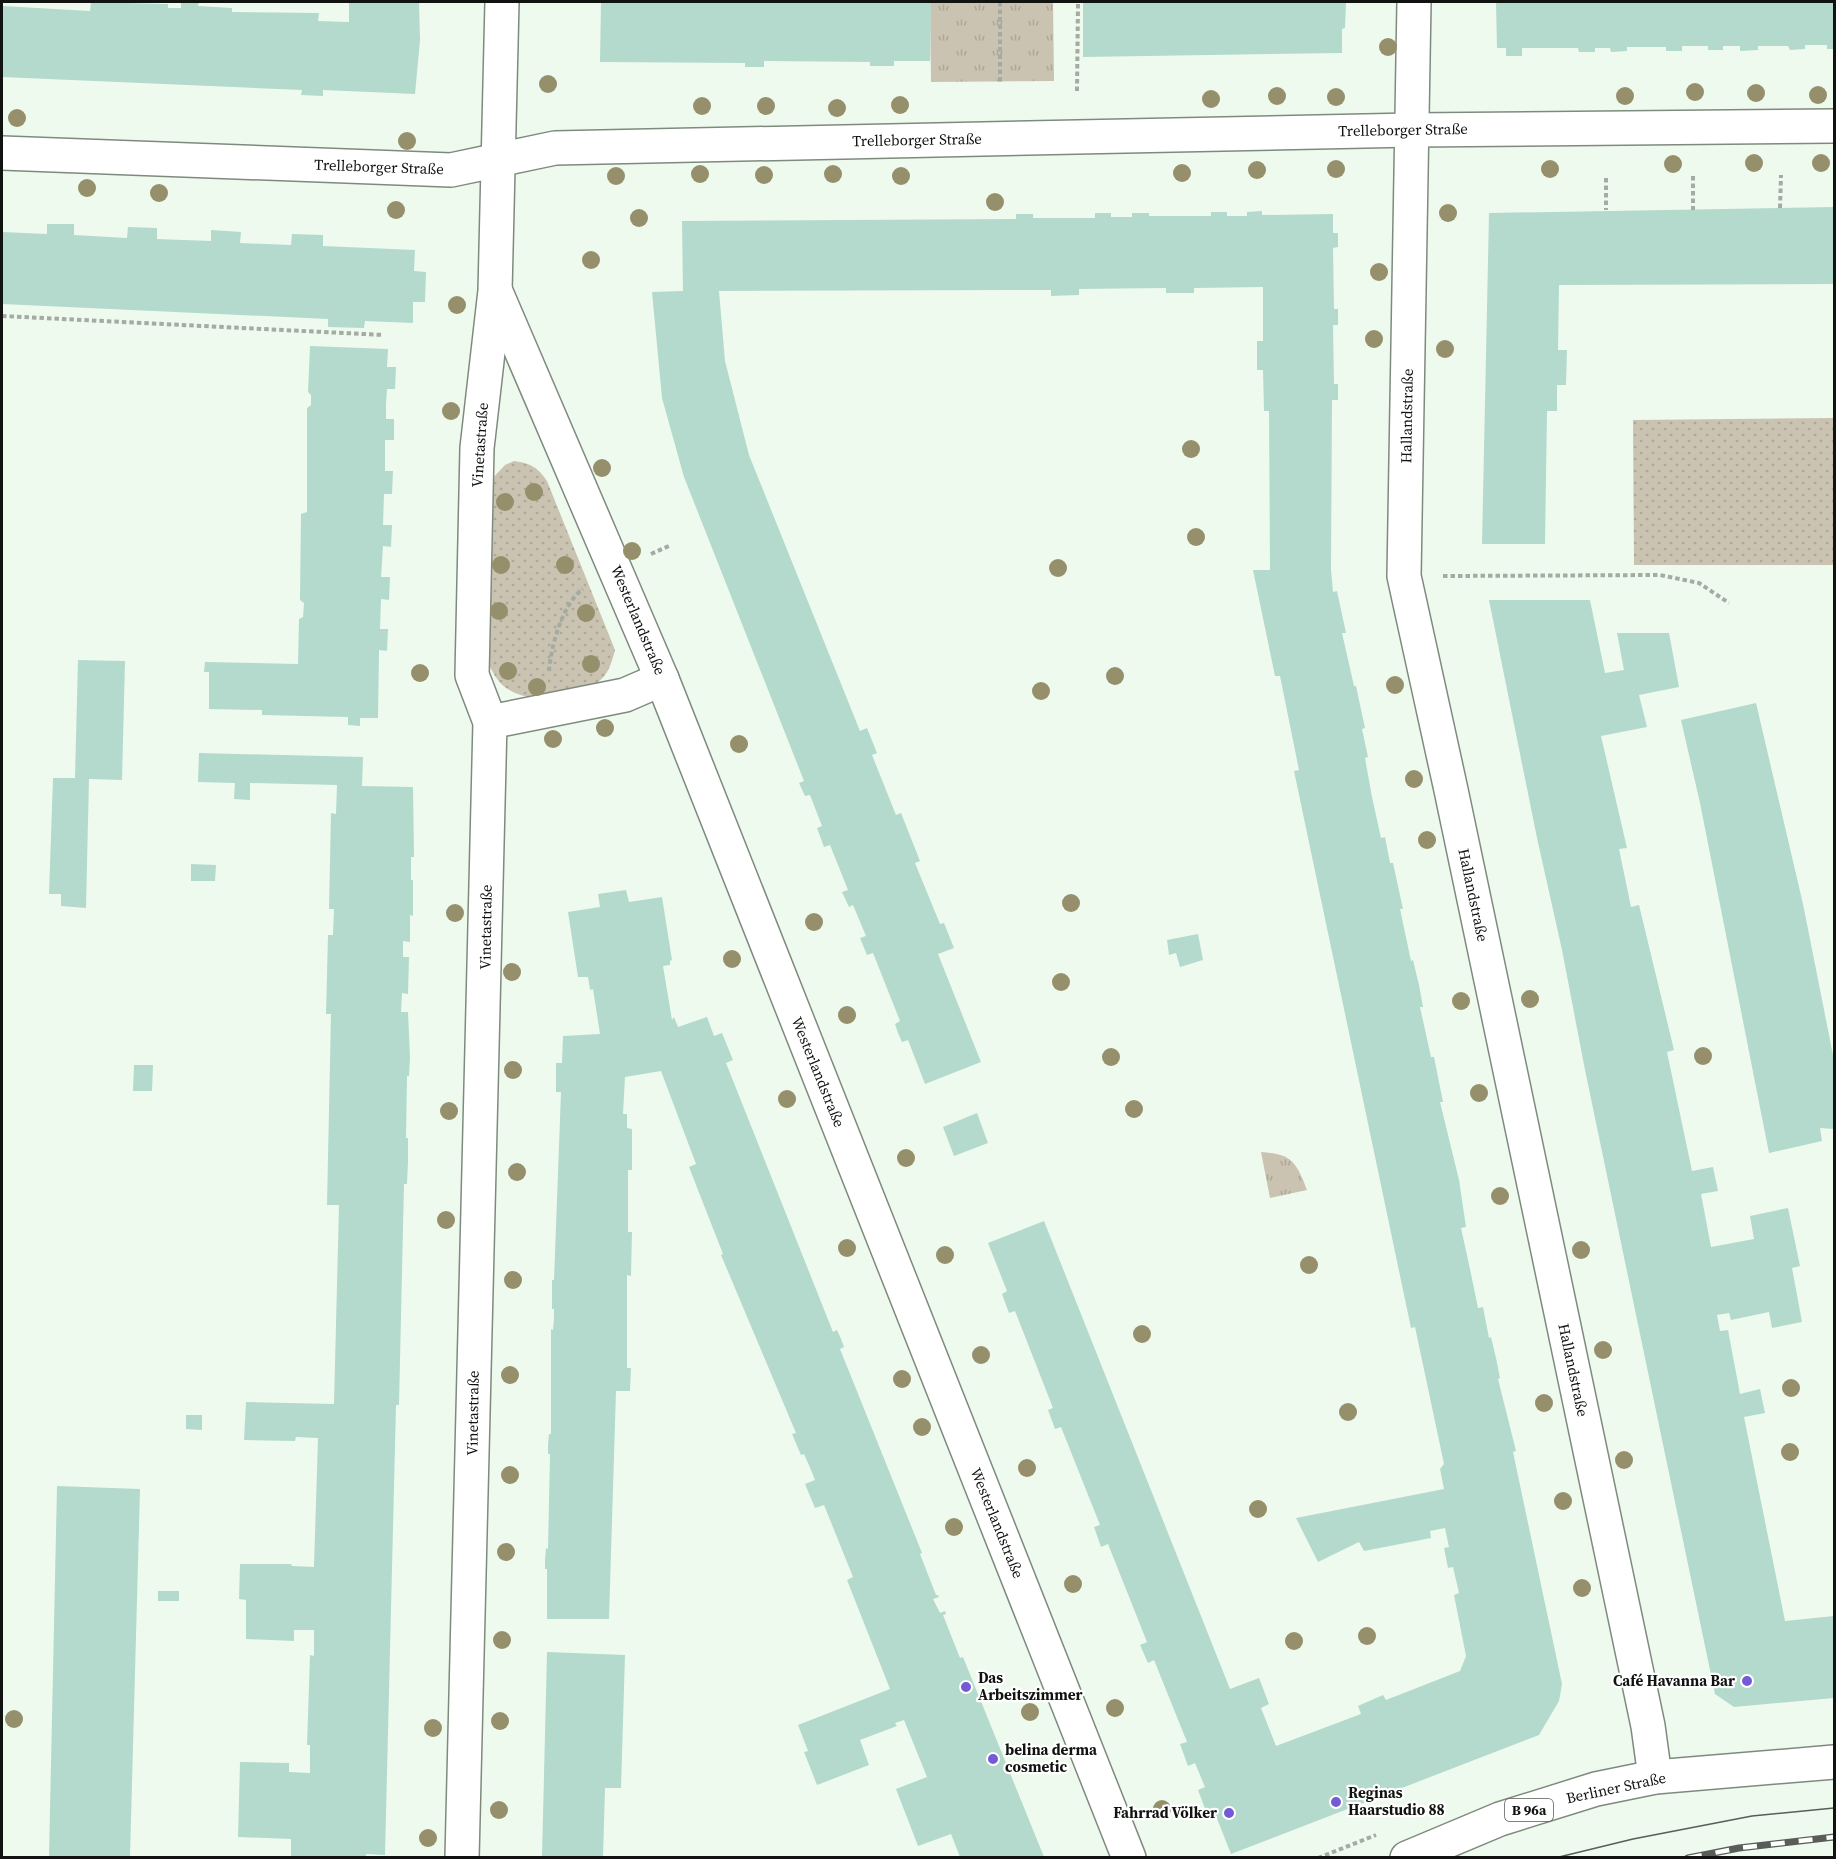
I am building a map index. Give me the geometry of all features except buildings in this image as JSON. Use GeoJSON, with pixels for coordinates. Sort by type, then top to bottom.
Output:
{"type":"FeatureCollection","features":[{"type":"Feature","properties":{"kind":"street","name":"Vinetastraße"},"geometry":{"type":"LineString","coordinates":[[462,1857],[490,722],[472,675],[477,448],[495,291],[502,2]]}},
{"type":"Feature","properties":{"kind":"street","name":"Hallandstraße"},"geometry":{"type":"LineString","coordinates":[[1414,2],[1404,576],[1648,1725],[1655,1777]]}},
{"type":"Feature","properties":{"kind":"street","name":"Trelleborger Straße"},"geometry":{"type":"LineString","coordinates":[[2,153],[452,170],[555,148],[1412,130],[1834,126]]}},
{"type":"Feature","properties":{"kind":"street","name":"Westerlandstraße"},"geometry":{"type":"LineString","coordinates":[[495,291],[662,679],[1130,1857]]}},
{"type":"Feature","properties":{"kind":"street"},"geometry":{"type":"LineString","coordinates":[[490,722],[625,695],[662,679]]}},
{"type":"Feature","properties":{"kind":"street","name":"Berliner Straße"},"geometry":{"type":"LineString","coordinates":[[1407,1857],[1500,1819],[1596,1789],[1655,1777],[1834,1762]]}},
{"type":"Feature","properties":{"kind":"path"},"geometry":{"type":"LineString","coordinates":[[1000,2],[1000,82]]}},
{"type":"Feature","properties":{"kind":"path"},"geometry":{"type":"LineString","coordinates":[[1077,91],[1078,2]]}},
{"type":"Feature","properties":{"kind":"path"},"geometry":{"type":"LineString","coordinates":[[1780,208],[1781,175]]}},
{"type":"Feature","properties":{"kind":"path"},"geometry":{"type":"LineString","coordinates":[[1693,176],[1693,210]]}},
{"type":"Feature","properties":{"kind":"path"},"geometry":{"type":"LineString","coordinates":[[1606,178],[1606,210]]}},
{"type":"Feature","properties":{"kind":"path"},"geometry":{"type":"LineString","coordinates":[[2,316],[384,335]]}},
{"type":"Feature","properties":{"kind":"path"},"geometry":{"type":"LineString","coordinates":[[552,709],[548,685],[550,656],[568,606],[579,591],[616,569],[671,545]]}},
{"type":"Feature","properties":{"kind":"path"},"geometry":{"type":"LineString","coordinates":[[1404,576],[1660,575],[1699,584],[1729,603]]}},
{"type":"Feature","properties":{"kind":"green space"},"geometry":{"type":"Polygon","coordinates":[[[930,2],[1053,2],[1054,81],[931,82],[930,2]]]}},
{"type":"Feature","properties":{"kind":"green space"},"geometry":{"type":"Polygon","coordinates":[[[1834,418],[1834,565],[1634,565],[1633,420],[1834,418]]]}},
{"type":"Feature","properties":{"kind":"green space"},"geometry":{"type":"Polygon","coordinates":[[[514,461],[534,467],[547,481],[615,650],[604,676],[598,682],[584,688],[550,695],[524,696],[503,686],[488,663],[488,483],[505,465],[514,461]]]}},
{"type":"Feature","properties":{"kind":"green space"},"geometry":{"type":"Polygon","coordinates":[[[1261,1152],[1280,1155],[1291,1161],[1300,1173],[1307,1190],[1270,1198],[1261,1152]]]}},
{"type":"Feature","properties":{"kind":"tram line"},"geometry":{"type":"LineString","coordinates":[[1555,1858],[1633,1839],[1752,1816],[1834,1808]]}},
{"type":"Feature","properties":{"kind":"railway"},"geometry":{"type":"LineString","coordinates":[[1688,1858],[1739,1848],[1834,1837]]}},
{"type":"Feature","properties":{"kind":"place","name":"Café Havanna Bar"},"geometry":{"type":"Point","coordinates":[1747,1681]}},
{"type":"Feature","properties":{"kind":"place","name":"Das Arbeitszimmer"},"geometry":{"type":"Point","coordinates":[966,1687]}},
{"type":"Feature","properties":{"kind":"place","name":"belina derma cosmetic"},"geometry":{"type":"Point","coordinates":[993,1759]}},
{"type":"Feature","properties":{"kind":"place","name":"Reginas Haarstudio 88"},"geometry":{"type":"Point","coordinates":[1336,1802]}},
{"type":"Feature","properties":{"kind":"place","name":"Fahrrad Völker"},"geometry":{"type":"Point","coordinates":[1229,1813]}}]}
